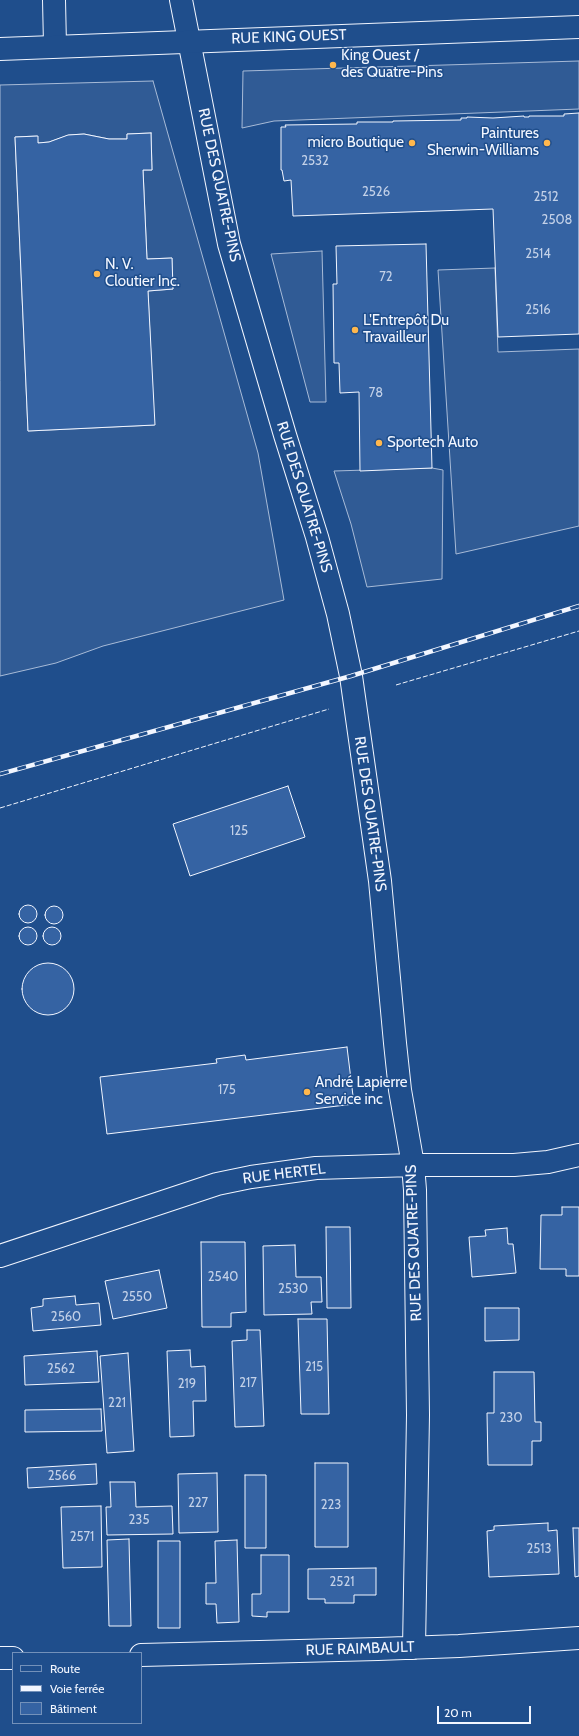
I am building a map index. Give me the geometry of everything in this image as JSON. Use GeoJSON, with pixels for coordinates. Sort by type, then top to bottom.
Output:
{"type":"FeatureCollection","features":[{"type":"Feature","properties":{"kind":"street"},"geometry":{"type":"LineString","coordinates":[[54,0],[55,46]]}},
{"type":"Feature","properties":{"kind":"street","name":"RUE DES QUATRE-PINS"},"geometry":{"type":"LineString","coordinates":[[180,0],[229,244],[283,427],[318,537],[338,614],[351,676],[380,881],[400,1090],[413,1165],[415,1190],[418,1407],[414,1648]]}},
{"type":"Feature","properties":{"kind":"street","name":"RUE KING OUEST"},"geometry":{"type":"LineString","coordinates":[[0,48],[579,27]]}},
{"type":"Feature","properties":{"kind":"street","name":"RUE HERTEL"},"geometry":{"type":"LineString","coordinates":[[0,1256],[217,1184],[251,1177],[316,1168],[413,1165],[514,1165],[548,1162],[579,1155]]}},
{"type":"Feature","properties":{"kind":"street","name":"RUE RAIMBAULT"},"geometry":{"type":"LineString","coordinates":[[142,1655],[414,1648],[579,1638]]}},
{"type":"Feature","properties":{"kind":"street"},"geometry":{"type":"LineString","coordinates":[[0,1658],[12,1658]]}},
{"type":"Feature","properties":{"kind":"shaded area"},"geometry":{"type":"Polygon","coordinates":[[[579,61],[579,109],[274,121],[242,128],[243,71],[579,61]]]}},
{"type":"Feature","properties":{"kind":"shaded area"},"geometry":{"type":"Polygon","coordinates":[[[153,81],[258,453],[284,600],[103,646],[56,663],[0,676],[0,85],[153,81]],[[151,133],[127,134],[127,139],[109,139],[84,134],[69,135],[49,142],[38,143],[37,136],[15,137],[28,431],[154,425],[148,291],[173,289],[172,258],[147,259],[143,170],[152,170],[151,133]]]}},
{"type":"Feature","properties":{"kind":"shaded area"},"geometry":{"type":"Polygon","coordinates":[[[322,251],[326,402],[310,402],[271,254],[322,251]]]}},
{"type":"Feature","properties":{"kind":"shaded area"},"geometry":{"type":"Polygon","coordinates":[[[495,268],[498,352],[579,349],[579,526],[456,554],[438,270],[495,268]]]}},
{"type":"Feature","properties":{"kind":"shaded area"},"geometry":{"type":"Polygon","coordinates":[[[432,468],[443,470],[442,579],[367,587],[351,524],[334,471],[432,468]]]}},
{"type":"Feature","properties":{"kind":"building"},"geometry":{"type":"Polygon","coordinates":[[[579,113],[579,334],[498,337],[493,209],[293,216],[291,180],[284,181],[281,170],[281,127],[286,127],[285,125],[461,120],[461,118],[467,117],[493,118],[564,116],[564,114],[579,113]]]}},
{"type":"Feature","properties":{"kind":"building","name":"N. V. Cloutier Inc."},"geometry":{"type":"Polygon","coordinates":[[[151,133],[152,170],[143,170],[147,259],[172,258],[173,289],[148,291],[155,425],[28,431],[15,137],[38,136],[38,143],[49,142],[68,135],[84,134],[109,139],[127,139],[127,134],[151,133]]]}},
{"type":"Feature","properties":{"kind":"building"},"geometry":{"type":"Polygon","coordinates":[[[426,244],[432,468],[360,471],[359,392],[340,393],[339,363],[334,363],[333,284],[337,284],[336,246],[426,244]]]}},
{"type":"Feature","properties":{"kind":"building"},"geometry":{"type":"Polygon","coordinates":[[[288,786],[305,837],[190,876],[173,824],[288,786]]]}},
{"type":"Feature","properties":{"kind":"building"},"geometry":{"type":"Polygon","coordinates":[[[28,905],[34,908],[37,914],[34,920],[28,923],[22,920],[19,914],[22,908],[28,905]]]}},
{"type":"Feature","properties":{"kind":"building"},"geometry":{"type":"Polygon","coordinates":[[[54,906],[60,909],[63,915],[60,921],[54,924],[48,921],[45,915],[48,909],[54,906]]]}},
{"type":"Feature","properties":{"kind":"building"},"geometry":{"type":"Polygon","coordinates":[[[28,927],[34,930],[37,936],[34,942],[28,945],[22,942],[19,936],[22,930],[28,927]]]}},
{"type":"Feature","properties":{"kind":"building"},"geometry":{"type":"Polygon","coordinates":[[[52,927],[58,930],[61,936],[58,942],[52,945],[46,942],[43,936],[46,930],[52,927]]]}},
{"type":"Feature","properties":{"kind":"building"},"geometry":{"type":"Polygon","coordinates":[[[43,963],[53,963],[67,970],[74,984],[74,994],[67,1008],[53,1015],[43,1015],[33,1011],[26,1004],[22,994],[22,984],[26,974],[33,967],[43,963]]]}},
{"type":"Feature","properties":{"kind":"building"},"geometry":{"type":"Polygon","coordinates":[[[347,1047],[354,1104],[107,1134],[100,1077],[217,1063],[216,1059],[245,1055],[246,1060],[347,1047]]]}},
{"type":"Feature","properties":{"kind":"building"},"geometry":{"type":"Polygon","coordinates":[[[562,1207],[579,1207],[579,1276],[566,1276],[566,1269],[540,1269],[541,1215],[562,1215],[562,1207]]]}},
{"type":"Feature","properties":{"kind":"building"},"geometry":{"type":"Polygon","coordinates":[[[326,1227],[350,1227],[351,1308],[327,1308],[326,1227]]]}},
{"type":"Feature","properties":{"kind":"building"},"geometry":{"type":"Polygon","coordinates":[[[507,1228],[508,1244],[513,1244],[516,1273],[472,1277],[469,1237],[486,1236],[485,1230],[507,1228]]]}},
{"type":"Feature","properties":{"kind":"building"},"geometry":{"type":"Polygon","coordinates":[[[201,1242],[245,1242],[246,1312],[231,1313],[231,1327],[202,1327],[201,1242]]]}},
{"type":"Feature","properties":{"kind":"building"},"geometry":{"type":"Polygon","coordinates":[[[295,1245],[296,1277],[321,1277],[322,1302],[311,1302],[312,1314],[264,1315],[263,1246],[295,1245]]]}},
{"type":"Feature","properties":{"kind":"building"},"geometry":{"type":"Polygon","coordinates":[[[159,1270],[167,1308],[113,1319],[105,1281],[159,1270]]]}},
{"type":"Feature","properties":{"kind":"building"},"geometry":{"type":"Polygon","coordinates":[[[75,1296],[76,1305],[99,1303],[101,1325],[33,1331],[31,1308],[43,1306],[43,1299],[75,1296]]]}},
{"type":"Feature","properties":{"kind":"building"},"geometry":{"type":"Polygon","coordinates":[[[485,1308],[519,1308],[519,1340],[485,1341],[485,1308]]]}},
{"type":"Feature","properties":{"kind":"building"},"geometry":{"type":"Polygon","coordinates":[[[298,1319],[327,1319],[329,1414],[301,1414],[298,1319]]]}},
{"type":"Feature","properties":{"kind":"building"},"geometry":{"type":"Polygon","coordinates":[[[247,1330],[260,1330],[264,1426],[235,1427],[232,1341],[247,1340],[247,1330]]]}},
{"type":"Feature","properties":{"kind":"building"},"geometry":{"type":"Polygon","coordinates":[[[190,1350],[191,1367],[205,1366],[206,1401],[193,1401],[194,1436],[170,1437],[167,1351],[190,1350]]]}},
{"type":"Feature","properties":{"kind":"building"},"geometry":{"type":"Polygon","coordinates":[[[97,1351],[99,1382],[25,1385],[24,1356],[97,1351]]]}},
{"type":"Feature","properties":{"kind":"building"},"geometry":{"type":"Polygon","coordinates":[[[128,1353],[134,1451],[107,1453],[100,1356],[128,1353]]]}},
{"type":"Feature","properties":{"kind":"building"},"geometry":{"type":"Polygon","coordinates":[[[494,1372],[534,1372],[535,1422],[541,1422],[541,1441],[532,1441],[532,1465],[488,1465],[487,1413],[494,1413],[494,1372]]]}},
{"type":"Feature","properties":{"kind":"building"},"geometry":{"type":"Polygon","coordinates":[[[101,1409],[102,1431],[25,1432],[25,1410],[101,1409]]]}},
{"type":"Feature","properties":{"kind":"building"},"geometry":{"type":"Polygon","coordinates":[[[315,1463],[348,1463],[348,1547],[315,1547],[315,1463]]]}},
{"type":"Feature","properties":{"kind":"building"},"geometry":{"type":"Polygon","coordinates":[[[96,1464],[97,1484],[28,1488],[27,1468],[96,1464]]]}},
{"type":"Feature","properties":{"kind":"building"},"geometry":{"type":"Polygon","coordinates":[[[217,1473],[218,1532],[179,1533],[178,1474],[217,1473]]]}},
{"type":"Feature","properties":{"kind":"building"},"geometry":{"type":"Polygon","coordinates":[[[245,1475],[266,1475],[266,1548],[245,1548],[245,1475]]]}},
{"type":"Feature","properties":{"kind":"building"},"geometry":{"type":"Polygon","coordinates":[[[110,1482],[135,1482],[136,1507],[172,1506],[173,1534],[107,1535],[106,1507],[111,1507],[110,1482]]]}},
{"type":"Feature","properties":{"kind":"building"},"geometry":{"type":"Polygon","coordinates":[[[101,1506],[102,1567],[63,1568],[61,1507],[101,1506]]]}},
{"type":"Feature","properties":{"kind":"building"},"geometry":{"type":"Polygon","coordinates":[[[548,1523],[548,1531],[557,1530],[559,1574],[489,1577],[487,1531],[494,1530],[494,1526],[548,1523]]]}},
{"type":"Feature","properties":{"kind":"building"},"geometry":{"type":"Polygon","coordinates":[[[573,1528],[579,1528],[579,1576],[575,1577],[573,1528]]]}},
{"type":"Feature","properties":{"kind":"building"},"geometry":{"type":"Polygon","coordinates":[[[129,1539],[131,1626],[109,1626],[107,1540],[129,1539]]]}},
{"type":"Feature","properties":{"kind":"building"},"geometry":{"type":"Polygon","coordinates":[[[237,1540],[239,1622],[217,1623],[216,1604],[206,1604],[206,1583],[216,1583],[215,1541],[237,1540]]]}},
{"type":"Feature","properties":{"kind":"building"},"geometry":{"type":"Polygon","coordinates":[[[158,1541],[180,1541],[180,1628],[158,1628],[158,1541]]]}},
{"type":"Feature","properties":{"kind":"building"},"geometry":{"type":"Polygon","coordinates":[[[261,1555],[289,1555],[289,1612],[267,1612],[267,1617],[252,1616],[252,1594],[261,1594],[261,1555]]]}},
{"type":"Feature","properties":{"kind":"building"},"geometry":{"type":"Polygon","coordinates":[[[376,1568],[376,1595],[354,1595],[354,1603],[325,1603],[325,1599],[308,1599],[308,1569],[376,1568]]]}},
{"type":"Feature","properties":{"kind":"railway"},"geometry":{"type":"LineString","coordinates":[[0,774],[351,676],[579,606]]}},
{"type":"Feature","properties":{"kind":"fence"},"geometry":{"type":"LineString","coordinates":[[396,685],[579,631]]}},
{"type":"Feature","properties":{"kind":"fence"},"geometry":{"type":"LineString","coordinates":[[0,808],[329,709]]}},
{"type":"Feature","properties":{"kind":"place","name":"King Ouest / des Quatre-Pins"},"geometry":{"type":"Point","coordinates":[333,65]}},
{"type":"Feature","properties":{"kind":"place","name":"micro Boutique"},"geometry":{"type":"Point","coordinates":[412,143]}},
{"type":"Feature","properties":{"kind":"place","name":"Paintures Sherwin-Williams"},"geometry":{"type":"Point","coordinates":[547,143]}},
{"type":"Feature","properties":{"kind":"place","name":"N. V. Cloutier Inc."},"geometry":{"type":"Point","coordinates":[97,274]}},
{"type":"Feature","properties":{"kind":"place","name":"L'Entrepôt Du Travailleur"},"geometry":{"type":"Point","coordinates":[355,330]}},
{"type":"Feature","properties":{"kind":"place","name":"Sportech Auto"},"geometry":{"type":"Point","coordinates":[379,443]}},
{"type":"Feature","properties":{"kind":"place","name":"André Lapierre Service inc"},"geometry":{"type":"Point","coordinates":[307,1092]}}]}
